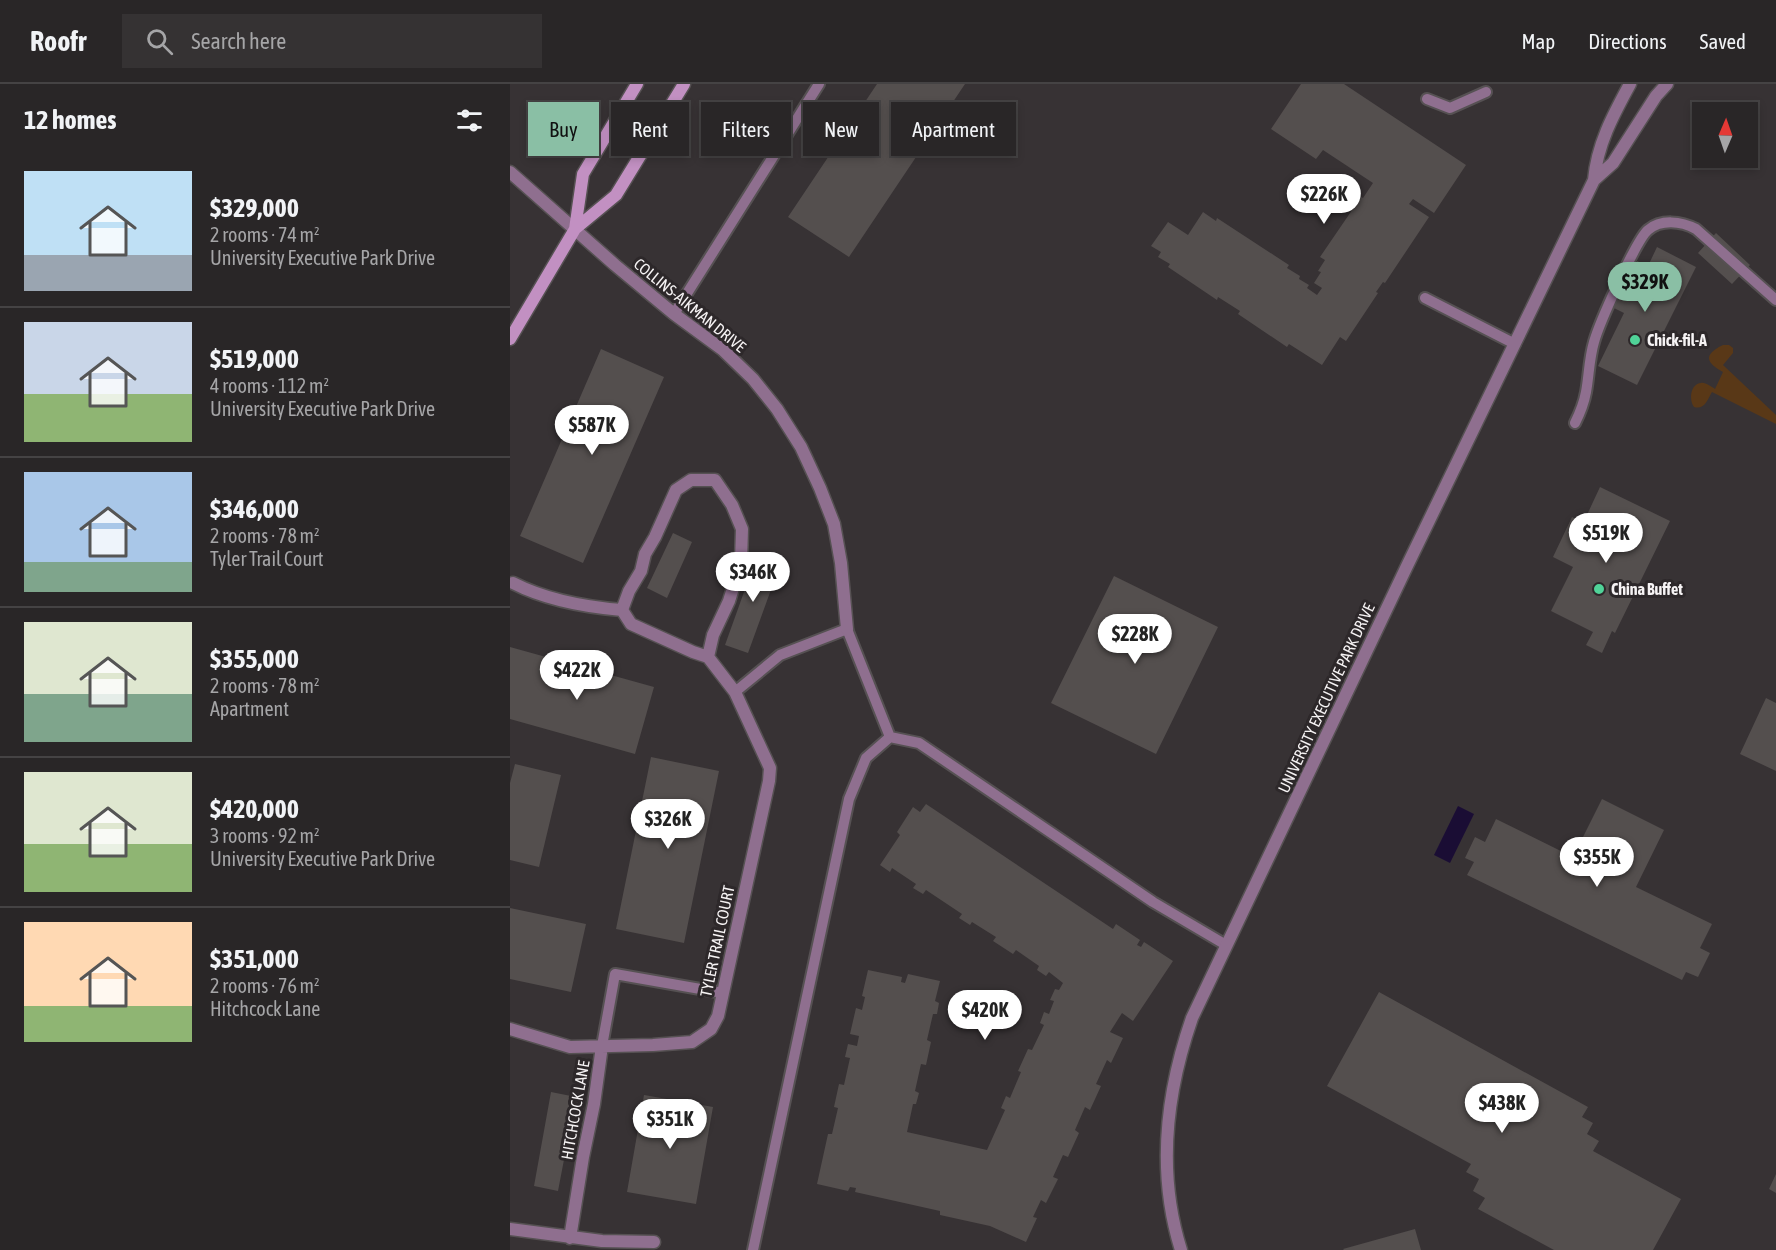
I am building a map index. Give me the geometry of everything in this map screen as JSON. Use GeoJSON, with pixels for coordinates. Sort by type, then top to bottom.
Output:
{"type":"FeatureCollection","features":[{"type":"Feature","properties":{"kind":"street"},"geometry":{"type":"LineString","coordinates":[[575,229],[583,174],[638,84]]}},
{"type":"Feature","properties":{"kind":"street"},"geometry":{"type":"LineString","coordinates":[[510,339],[575,229],[616,195],[684,84]]}},
{"type":"Feature","properties":{"kind":"street","name":"UNIVERSITY EXECUTIVE PARK DRIVE"},"geometry":{"type":"LineString","coordinates":[[1181,1250],[1172,1216],[1167,1170],[1168,1125],[1171,1100],[1192,1018],[1594,180],[1596,162],[1602,143],[1630,84]]}},
{"type":"Feature","properties":{"kind":"street","name":"UNIVERSITY EXECUTIVE PARK DRIVE"},"geometry":{"type":"LineString","coordinates":[[1594,180],[1613,163],[1656,96],[1667,84]]}},
{"type":"Feature","properties":{"kind":"street","name":"COLLINS-AIKMAN DRIVE"},"geometry":{"type":"LineString","coordinates":[[510,172],[615,265],[674,314],[723,350],[753,379],[777,409],[801,447],[834,524],[841,563],[847,628]]}},
{"type":"Feature","properties":{"kind":"street"},"geometry":{"type":"LineString","coordinates":[[513,583],[525,589],[575,603],[622,610],[631,624],[708,657],[713,635],[729,601],[741,562],[742,551],[742,529],[732,505],[715,480],[691,480],[676,490],[656,537],[645,554],[641,571],[629,591],[622,610]]}},
{"type":"Feature","properties":{"kind":"street","name":"TYLER TRAIL COURT"},"geometry":{"type":"LineString","coordinates":[[602,1046],[692,1042],[711,1029],[718,1016],[769,782],[770,768],[735,692],[708,657]]}},
{"type":"Feature","properties":{"kind":"street","name":"HITCHCOCK LANE"},"geometry":{"type":"LineString","coordinates":[[510,1029],[570,1047],[602,1046],[570,1238]]}},
{"type":"Feature","properties":{"kind":"street"},"geometry":{"type":"LineString","coordinates":[[510,1229],[602,1241],[654,1242]]}},
{"type":"Feature","properties":{"kind":"lane"},"geometry":{"type":"LineString","coordinates":[[674,314],[819,84]]}},
{"type":"Feature","properties":{"kind":"lane"},"geometry":{"type":"LineString","coordinates":[[1427,99],[1450,108],[1486,92]]}},
{"type":"Feature","properties":{"kind":"lane"},"geometry":{"type":"LineString","coordinates":[[1575,423],[1584,404],[1591,353],[1599,326],[1640,241],[1650,228],[1681,222],[1696,229],[1776,300]]}},
{"type":"Feature","properties":{"kind":"lane"},"geometry":{"type":"LineString","coordinates":[[1425,297],[1515,344]]}},
{"type":"Feature","properties":{"kind":"lane"},"geometry":{"type":"LineString","coordinates":[[735,692],[780,655],[847,628],[890,737]]}},
{"type":"Feature","properties":{"kind":"lane"},"geometry":{"type":"LineString","coordinates":[[890,737],[919,742],[1153,902],[1226,945]]}},
{"type":"Feature","properties":{"kind":"lane"},"geometry":{"type":"LineString","coordinates":[[753,1250],[849,799],[866,758],[890,737]]}},
{"type":"Feature","properties":{"kind":"lane"},"geometry":{"type":"LineString","coordinates":[[602,1046],[615,974],[723,993]]}},
{"type":"Feature","properties":{"kind":"shaded area"},"geometry":{"type":"Polygon","coordinates":[[[1723,345],[1733,348],[1733,353],[1723,365],[1776,415],[1776,424],[1712,392],[1703,406],[1694,407],[1691,397],[1695,386],[1703,383],[1715,389],[1723,372],[1709,359],[1712,352],[1723,345]]]}},
{"type":"Feature","properties":{"kind":"shaded area"},"geometry":{"type":"Polygon","coordinates":[[[1458,806],[1474,814],[1450,863],[1434,855],[1458,806]]]}},
{"type":"Feature","properties":{"kind":"building"},"geometry":{"type":"Polygon","coordinates":[[[877,84],[965,84],[953,102],[891,102],[891,156],[917,156],[849,257],[788,217],[829,156],[879,156],[879,102],[865,102],[877,84]]]}},
{"type":"Feature","properties":{"kind":"building"},"geometry":{"type":"Polygon","coordinates":[[[1301,84],[1344,84],[1466,165],[1434,213],[1413,199],[1409,204],[1429,217],[1385,283],[1383,282],[1376,292],[1378,293],[1346,341],[1340,337],[1322,365],[1289,344],[1287,347],[1238,314],[1240,311],[1218,297],[1217,300],[1168,267],[1170,264],[1158,257],[1161,252],[1151,246],[1168,222],[1188,235],[1203,212],[1216,221],[1217,218],[1289,265],[1287,268],[1300,276],[1299,279],[1309,285],[1307,288],[1317,295],[1322,288],[1314,283],[1325,260],[1320,257],[1373,183],[1323,150],[1316,159],[1271,129],[1301,84]]]}},
{"type":"Feature","properties":{"kind":"building"},"geometry":{"type":"Polygon","coordinates":[[[1716,233],[1750,265],[1732,284],[1698,253],[1716,233]]]}},
{"type":"Feature","properties":{"kind":"building","name":"Chick-fil-A"},"geometry":{"type":"Polygon","coordinates":[[[1657,247],[1696,267],[1637,385],[1598,366],[1624,313],[1614,308],[1637,261],[1648,266],[1657,247]]]}},
{"type":"Feature","properties":{"kind":"building"},"geometry":{"type":"Polygon","coordinates":[[[601,349],[664,377],[583,563],[520,536],[601,349]]]}},
{"type":"Feature","properties":{"kind":"building","name":"China Buffet"},"geometry":{"type":"Polygon","coordinates":[[[1600,487],[1670,521],[1615,633],[1612,631],[1602,653],[1586,645],[1593,632],[1551,611],[1573,567],[1553,557],[1572,517],[1593,527],[1595,521],[1586,517],[1600,487]]]}},
{"type":"Feature","properties":{"kind":"building"},"geometry":{"type":"Polygon","coordinates":[[[673,533],[692,542],[667,598],[647,588],[673,533]]]}},
{"type":"Feature","properties":{"kind":"building"},"geometry":{"type":"Polygon","coordinates":[[[758,553],[781,562],[748,653],[725,645],[758,553]]]}},
{"type":"Feature","properties":{"kind":"building"},"geometry":{"type":"Polygon","coordinates":[[[1114,576],[1218,627],[1156,754],[1051,703],[1114,576]]]}},
{"type":"Feature","properties":{"kind":"building"},"geometry":{"type":"Polygon","coordinates":[[[510,647],[654,687],[635,754],[510,719],[510,647]]]}},
{"type":"Feature","properties":{"kind":"building"},"geometry":{"type":"Polygon","coordinates":[[[1766,698],[1776,703],[1776,771],[1740,754],[1766,698]]]}},
{"type":"Feature","properties":{"kind":"building"},"geometry":{"type":"Polygon","coordinates":[[[651,757],[719,771],[684,943],[616,929],[651,757]]]}},
{"type":"Feature","properties":{"kind":"building"},"geometry":{"type":"Polygon","coordinates":[[[515,764],[561,775],[539,867],[510,860],[510,783],[515,764]]]}},
{"type":"Feature","properties":{"kind":"building"},"geometry":{"type":"Polygon","coordinates":[[[1602,799],[1664,830],[1636,887],[1712,924],[1700,948],[1710,953],[1698,977],[1686,972],[1682,980],[1467,875],[1474,862],[1465,858],[1475,837],[1485,842],[1496,819],[1573,857],[1602,799]]]}},
{"type":"Feature","properties":{"kind":"building"},"geometry":{"type":"Polygon","coordinates":[[[926,804],[1113,929],[1116,924],[1140,940],[1137,945],[1141,947],[1144,942],[1173,961],[1133,1021],[1122,1013],[1110,1032],[1123,1038],[1111,1063],[1107,1060],[1096,1084],[1101,1086],[1090,1110],[1085,1107],[1075,1130],[1079,1133],[1068,1157],[1063,1155],[1053,1177],[1058,1179],[1046,1203],[1041,1200],[1033,1217],[1037,1218],[1026,1242],[990,1226],[940,1215],[940,1211],[855,1192],[856,1188],[850,1187],[848,1191],[817,1184],[828,1134],[832,1134],[838,1108],[834,1107],[839,1084],[844,1085],[850,1058],[845,1057],[848,1044],[857,1046],[859,1036],[850,1034],[856,1008],[862,1010],[865,997],[862,996],[868,970],[902,977],[901,982],[905,983],[908,974],[940,981],[935,1001],[939,1003],[937,1014],[933,1014],[927,1040],[931,1042],[926,1065],[921,1064],[915,1091],[919,1093],[916,1104],[913,1104],[907,1132],[987,1150],[1005,1110],[1001,1108],[1006,1096],[1010,1098],[1021,1072],[1018,1071],[1028,1049],[1032,1050],[1044,1025],[1040,1023],[1044,1012],[1049,1014],[1054,1001],[1050,1000],[1055,989],[1059,990],[1063,983],[1049,972],[1046,976],[1037,970],[1039,966],[1016,950],[1013,954],[993,941],[996,937],[972,922],[970,925],[959,918],[962,914],[926,890],[923,894],[913,888],[916,884],[892,868],[890,872],[880,865],[900,835],[897,832],[913,807],[920,812],[926,804]]]}},
{"type":"Feature","properties":{"kind":"building"},"geometry":{"type":"Polygon","coordinates":[[[510,908],[586,924],[571,992],[510,979],[510,908]]]}},
{"type":"Feature","properties":{"kind":"building"},"geometry":{"type":"Polygon","coordinates":[[[1379,992],[1588,1107],[1582,1117],[1593,1123],[1587,1134],[1599,1141],[1593,1151],[1681,1199],[1653,1250],[1554,1250],[1478,1209],[1485,1198],[1473,1191],[1479,1179],[1466,1172],[1471,1164],[1327,1086],[1379,992]]]}},
{"type":"Feature","properties":{"kind":"building"},"geometry":{"type":"Polygon","coordinates":[[[551,1092],[576,1097],[558,1191],[534,1186],[551,1092]]]}},
{"type":"Feature","properties":{"kind":"building"},"geometry":{"type":"Polygon","coordinates":[[[644,1095],[713,1107],[696,1204],[627,1192],[644,1095]]]}},
{"type":"Feature","properties":{"kind":"building"},"geometry":{"type":"Polygon","coordinates":[[[1776,1174],[1776,1193],[1769,1189],[1776,1174]]]}},
{"type":"Feature","properties":{"kind":"building"},"geometry":{"type":"Polygon","coordinates":[[[1415,1229],[1421,1250],[1343,1249],[1415,1229]]]}},
{"type":"Feature","properties":{"kind":"place","name":"Chick-fil-A"},"geometry":{"type":"Point","coordinates":[1635,340]}},
{"type":"Feature","properties":{"kind":"place","name":"China Buffet"},"geometry":{"type":"Point","coordinates":[1599,589]}}]}
